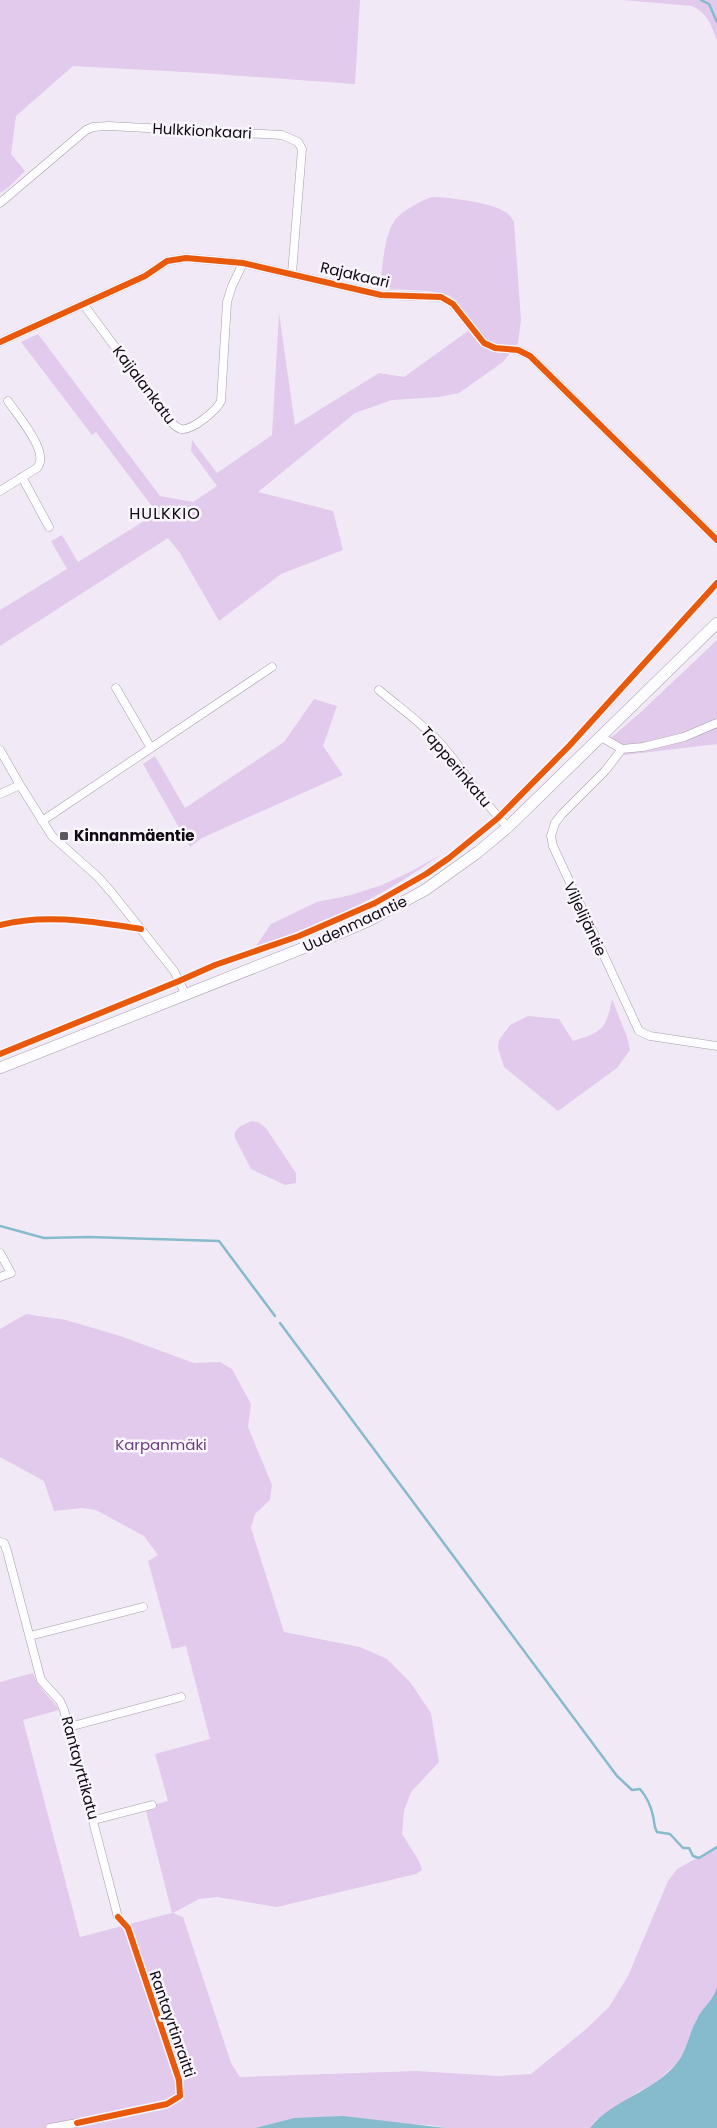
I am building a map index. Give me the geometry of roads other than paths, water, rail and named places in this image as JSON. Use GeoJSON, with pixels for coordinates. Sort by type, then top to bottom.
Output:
{"type":"FeatureCollection","features":[{"type":"Feature","properties":{"kind":"main road","name":"Uudenmaantie"},"geometry":{"type":"LineString","coordinates":[[0,1068],[326,939],[403,903],[448,876],[508,827],[717,623]]}},
{"type":"Feature","properties":{"kind":"street","name":"Hulkkionkaari"},"geometry":{"type":"LineString","coordinates":[[0,203],[86,130],[93,127],[108,126],[282,135],[298,142],[302,149],[292,273]]}},
{"type":"Feature","properties":{"kind":"street","name":"Rajakaari"},"geometry":{"type":"LineString","coordinates":[[0,342],[144,276],[167,261],[186,258],[243,263],[381,295],[433,296],[448,300],[458,309],[484,343],[495,348],[518,350],[530,356],[717,540]]}},
{"type":"Feature","properties":{"kind":"street","name":"Kaijalankatu"},"geometry":{"type":"LineString","coordinates":[[83,304],[171,422],[180,429],[186,429],[214,411],[221,401],[227,302],[243,263]]}},
{"type":"Feature","properties":{"kind":"street"},"geometry":{"type":"LineString","coordinates":[[0,491],[37,468],[41,464],[42,457],[38,445],[8,401]]}},
{"type":"Feature","properties":{"kind":"street"},"geometry":{"type":"LineString","coordinates":[[22,477],[49,527]]}},
{"type":"Feature","properties":{"kind":"street"},"geometry":{"type":"LineString","coordinates":[[42,821],[272,667]]}},
{"type":"Feature","properties":{"kind":"street"},"geometry":{"type":"LineString","coordinates":[[116,688],[151,748]]}},
{"type":"Feature","properties":{"kind":"street","name":"Tapperinkatu"},"geometry":{"type":"LineString","coordinates":[[379,690],[417,721],[440,744],[495,815],[508,827]]}},
{"type":"Feature","properties":{"kind":"street"},"geometry":{"type":"LineString","coordinates":[[601,737],[622,749],[666,743],[717,723]]}},
{"type":"Feature","properties":{"kind":"street","name":"Viljelijäntie"},"geometry":{"type":"LineString","coordinates":[[622,749],[605,771],[562,814],[555,824],[551,836],[553,846],[639,1031],[650,1036],[717,1046]]}},
{"type":"Feature","properties":{"kind":"street"},"geometry":{"type":"LineString","coordinates":[[0,750],[52,836],[98,876],[112,892],[174,971],[186,995]]}},
{"type":"Feature","properties":{"kind":"street"},"geometry":{"type":"LineString","coordinates":[[0,794],[20,785]]}},
{"type":"Feature","properties":{"kind":"street"},"geometry":{"type":"LineString","coordinates":[[0,1253],[10,1274],[0,1277]]}},
{"type":"Feature","properties":{"kind":"street","name":"Rantayrttikatu"},"geometry":{"type":"LineString","coordinates":[[0,1542],[4,1543],[7,1551],[41,1680],[62,1705],[69,1727],[118,1917]]}},
{"type":"Feature","properties":{"kind":"street"},"geometry":{"type":"LineString","coordinates":[[30,1636],[143,1607]]}},
{"type":"Feature","properties":{"kind":"street"},"geometry":{"type":"LineString","coordinates":[[69,1727],[181,1697]]}},
{"type":"Feature","properties":{"kind":"street"},"geometry":{"type":"LineString","coordinates":[[94,1820],[152,1805]]}},
{"type":"Feature","properties":{"kind":"street"},"geometry":{"type":"LineString","coordinates":[[50,2128],[77,2123]]}},
{"type":"Feature","properties":{"kind":"water"},"geometry":{"type":"Polygon","coordinates":[[[717,1986],[717,2128],[590,2128],[599,2118],[656,2082],[676,2064],[683,2053],[697,2019],[713,1996],[717,1986]]]}},
{"type":"Feature","properties":{"kind":"water"},"geometry":{"type":"Polygon","coordinates":[[[343,2116],[446,2128],[255,2128],[294,2118],[343,2116]]]}},
{"type":"Feature","properties":{"kind":"waterway"},"geometry":{"type":"LineString","coordinates":[[701,0],[709,4],[717,22]]}},
{"type":"Feature","properties":{"kind":"waterway"},"geometry":{"type":"LineString","coordinates":[[0,1226],[44,1238],[89,1237],[219,1241],[275,1316]]}},
{"type":"Feature","properties":{"kind":"waterway"},"geometry":{"type":"LineString","coordinates":[[280,1323],[617,1776],[632,1790],[640,1789],[648,1801],[657,1832],[670,1834],[683,1848],[689,1848],[693,1856],[699,1858],[717,1847]]}},
{"type":"Feature","properties":{"kind":"place","name":"Kinnanmäentie"},"geometry":{"type":"Point","coordinates":[64,836]}},
{"type":"Feature","properties":{"kind":"district","name":"HULKKIO"},"geometry":{"type":"Point","coordinates":[165,513]}},
{"type":"Feature","properties":{"kind":"park label","name":"Karpanmäki"},"geometry":{"type":"Point","coordinates":[161,1445]}}]}
